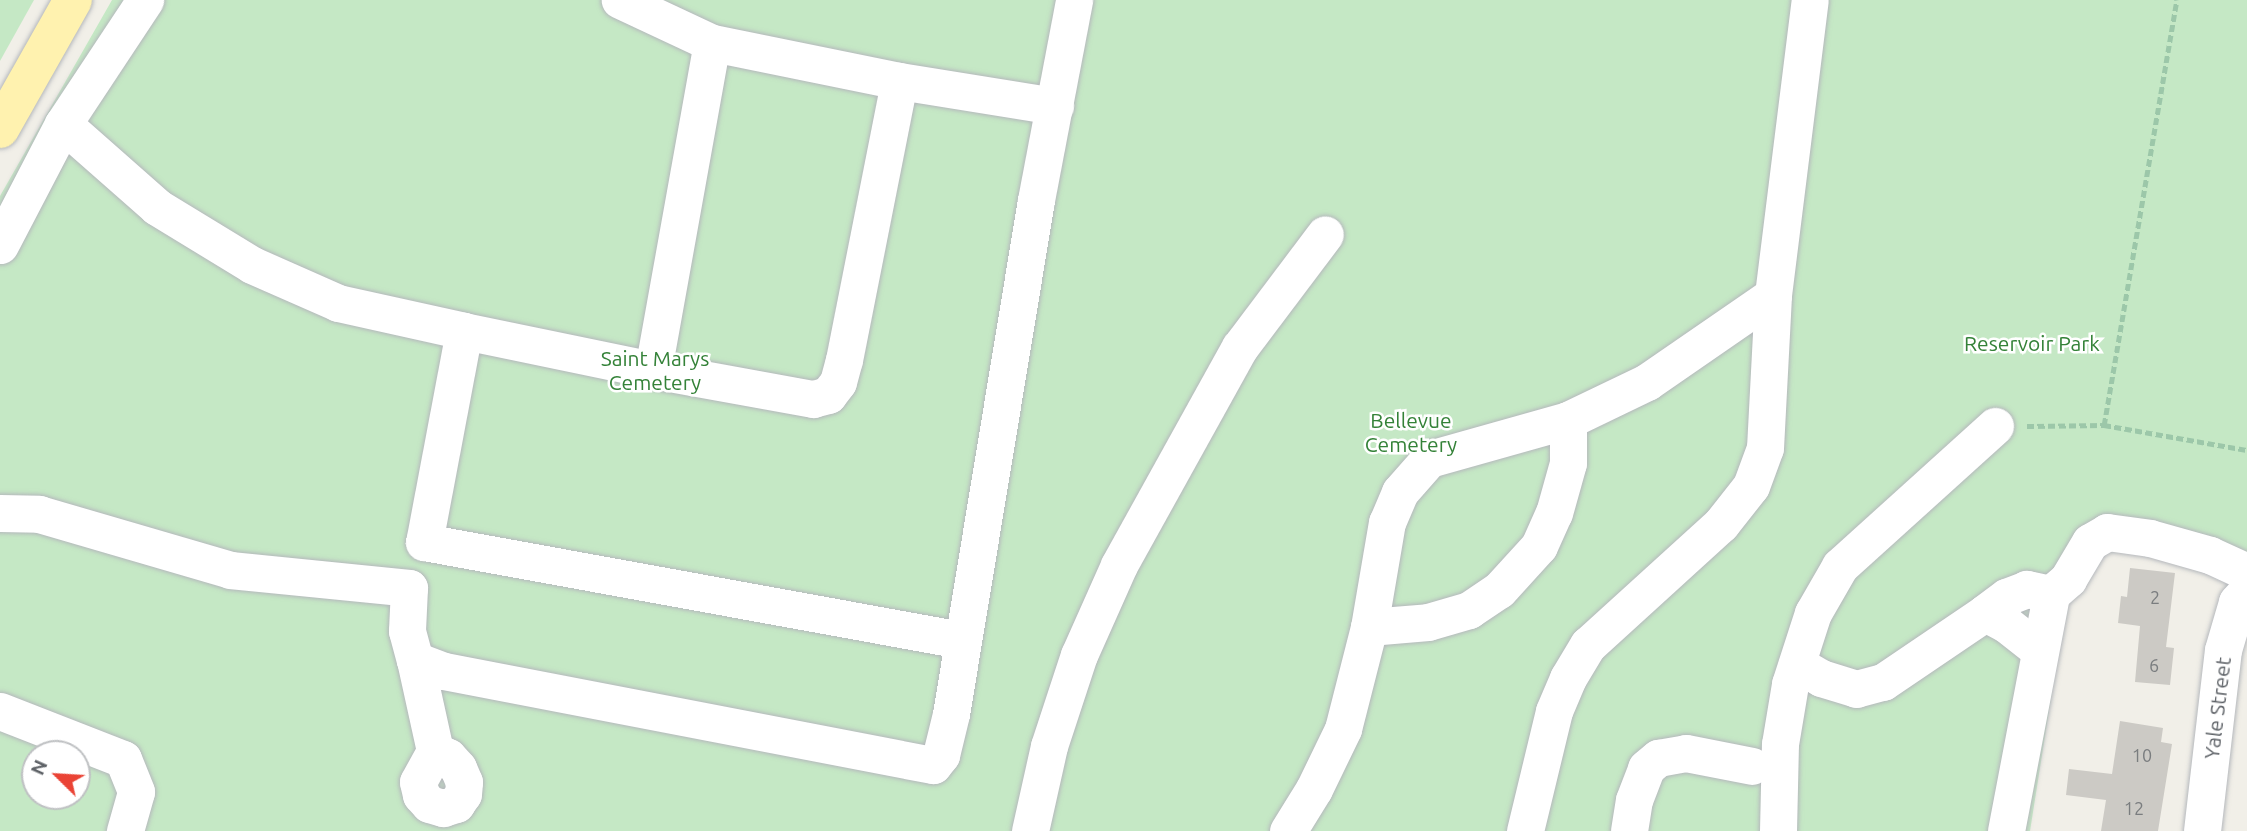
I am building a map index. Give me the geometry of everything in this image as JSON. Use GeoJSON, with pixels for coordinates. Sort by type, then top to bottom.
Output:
{"type":"FeatureCollection","features":[{"type":"Feature","properties":{"kind":"main road"},"geometry":{"type":"LineString","coordinates":[[0,129],[73,0]]}},
{"type":"Feature","properties":{"kind":"street"},"geometry":{"type":"LineString","coordinates":[[0,245],[63,124],[145,0]]}},
{"type":"Feature","properties":{"kind":"street"},"geometry":{"type":"LineString","coordinates":[[620,0],[712,43],[899,81],[1055,106]]}},
{"type":"Feature","properties":{"kind":"street"},"geometry":{"type":"LineString","coordinates":[[415,660],[444,671],[536,691],[933,765],[941,755],[951,714],[961,640],[1074,0]]}},
{"type":"Feature","properties":{"kind":"street"},"geometry":{"type":"LineString","coordinates":[[1525,831],[1554,711],[1568,678],[1588,645],[1721,524],[1751,486],[1765,448],[1773,295],[1810,0]]}},
{"type":"Feature","properties":{"kind":"street"},"geometry":{"type":"LineString","coordinates":[[653,370],[712,43]]}},
{"type":"Feature","properties":{"kind":"street"},"geometry":{"type":"LineString","coordinates":[[63,124],[157,206],[252,265],[338,303],[653,370],[813,399],[828,395],[838,382],[844,360],[899,81]]}},
{"type":"Feature","properties":{"kind":"street"},"geometry":{"type":"LineString","coordinates":[[1030,831],[1049,746],[1079,655],[1119,565],[1240,347],[1325,234]]}},
{"type":"Feature","properties":{"kind":"street"},"geometry":{"type":"LineString","coordinates":[[1288,831],[1314,789],[1343,729],[1369,627],[1387,522],[1401,492],[1429,459],[1568,419],[1647,382],[1773,295]]}},
{"type":"Feature","properties":{"kind":"street"},"geometry":{"type":"LineString","coordinates":[[435,751],[408,631],[408,588],[424,542],[464,331]]}},
{"type":"Feature","properties":{"kind":"street"},"geometry":{"type":"LineString","coordinates":[[1369,627],[1428,622],[1469,610],[1499,590],[1539,546],[1554,513],[1568,463],[1568,419]]}},
{"type":"Feature","properties":{"kind":"street"},"geometry":{"type":"LineString","coordinates":[[1778,831],[1780,744],[1790,684],[1813,613],[1840,566],[1995,426]]}},
{"type":"Feature","properties":{"kind":"street"},"geometry":{"type":"LineString","coordinates":[[0,513],[51,517],[230,570],[408,588]]}},
{"type":"Feature","properties":{"kind":"street"},"geometry":{"type":"LineString","coordinates":[[2006,831],[2051,594],[2068,579],[2091,542],[2106,532],[2150,538],[2210,555],[2247,572]]}},
{"type":"Feature","properties":{"kind":"street"},"geometry":{"type":"LineString","coordinates":[[424,542],[961,640]]}},
{"type":"Feature","properties":{"kind":"street"},"geometry":{"type":"LineString","coordinates":[[1797,664],[1821,678],[1856,689],[1883,682],[2006,597],[2027,589],[2051,594]]}},
{"type":"Feature","properties":{"kind":"street","name":"Yale Street"},"geometry":{"type":"LineString","coordinates":[[2203,831],[2223,650],[2237,603],[2247,591]]}},
{"type":"Feature","properties":{"kind":"street"},"geometry":{"type":"LineString","coordinates":[[1984,613],[2006,624],[2039,650]]}},
{"type":"Feature","properties":{"kind":"street"},"geometry":{"type":"LineString","coordinates":[[0,711],[123,759],[136,792],[125,831]]}},
{"type":"Feature","properties":{"kind":"street"},"geometry":{"type":"LineString","coordinates":[[1629,831],[1634,800],[1646,768],[1658,758],[1686,753],[1752,766]]}},
{"type":"Feature","properties":{"kind":"path"},"geometry":{"type":"LineString","coordinates":[[2104,425],[2177,0]]}},
{"type":"Feature","properties":{"kind":"path"},"geometry":{"type":"LineString","coordinates":[[1995,426],[2104,425],[2247,450]]}},
{"type":"Feature","properties":{"kind":"green space"},"geometry":{"type":"Polygon","coordinates":[[[0,0],[34,0],[0,61],[0,0]]]}},
{"type":"Feature","properties":{"kind":"green space"},"geometry":{"type":"Polygon","coordinates":[[[112,0],[2247,0],[2247,554],[2110,545],[2066,603],[2030,831],[0,831],[0,196],[112,0]]]}},
{"type":"Feature","properties":{"kind":"building"},"geometry":{"type":"Polygon","coordinates":[[[2130,568],[2175,573],[2166,647],[2174,648],[2170,685],[2135,682],[2140,626],[2118,623],[2121,596],[2127,597],[2130,568]]]}},
{"type":"Feature","properties":{"kind":"building"},"geometry":{"type":"Polygon","coordinates":[[[2120,721],[2163,728],[2161,742],[2172,744],[2158,831],[2101,831],[2106,800],[2066,795],[2069,769],[2112,774],[2120,721]]]}},
{"type":"Feature","properties":{"kind":"park label","name":"Reservoir Park"},"geometry":{"type":"Point","coordinates":[2032,343]}},
{"type":"Feature","properties":{"kind":"park label","name":"Saint Marys Cemetery"},"geometry":{"type":"Point","coordinates":[655,370]}},
{"type":"Feature","properties":{"kind":"park label","name":"Bellevue Cemetery"},"geometry":{"type":"Point","coordinates":[1411,432]}}]}
